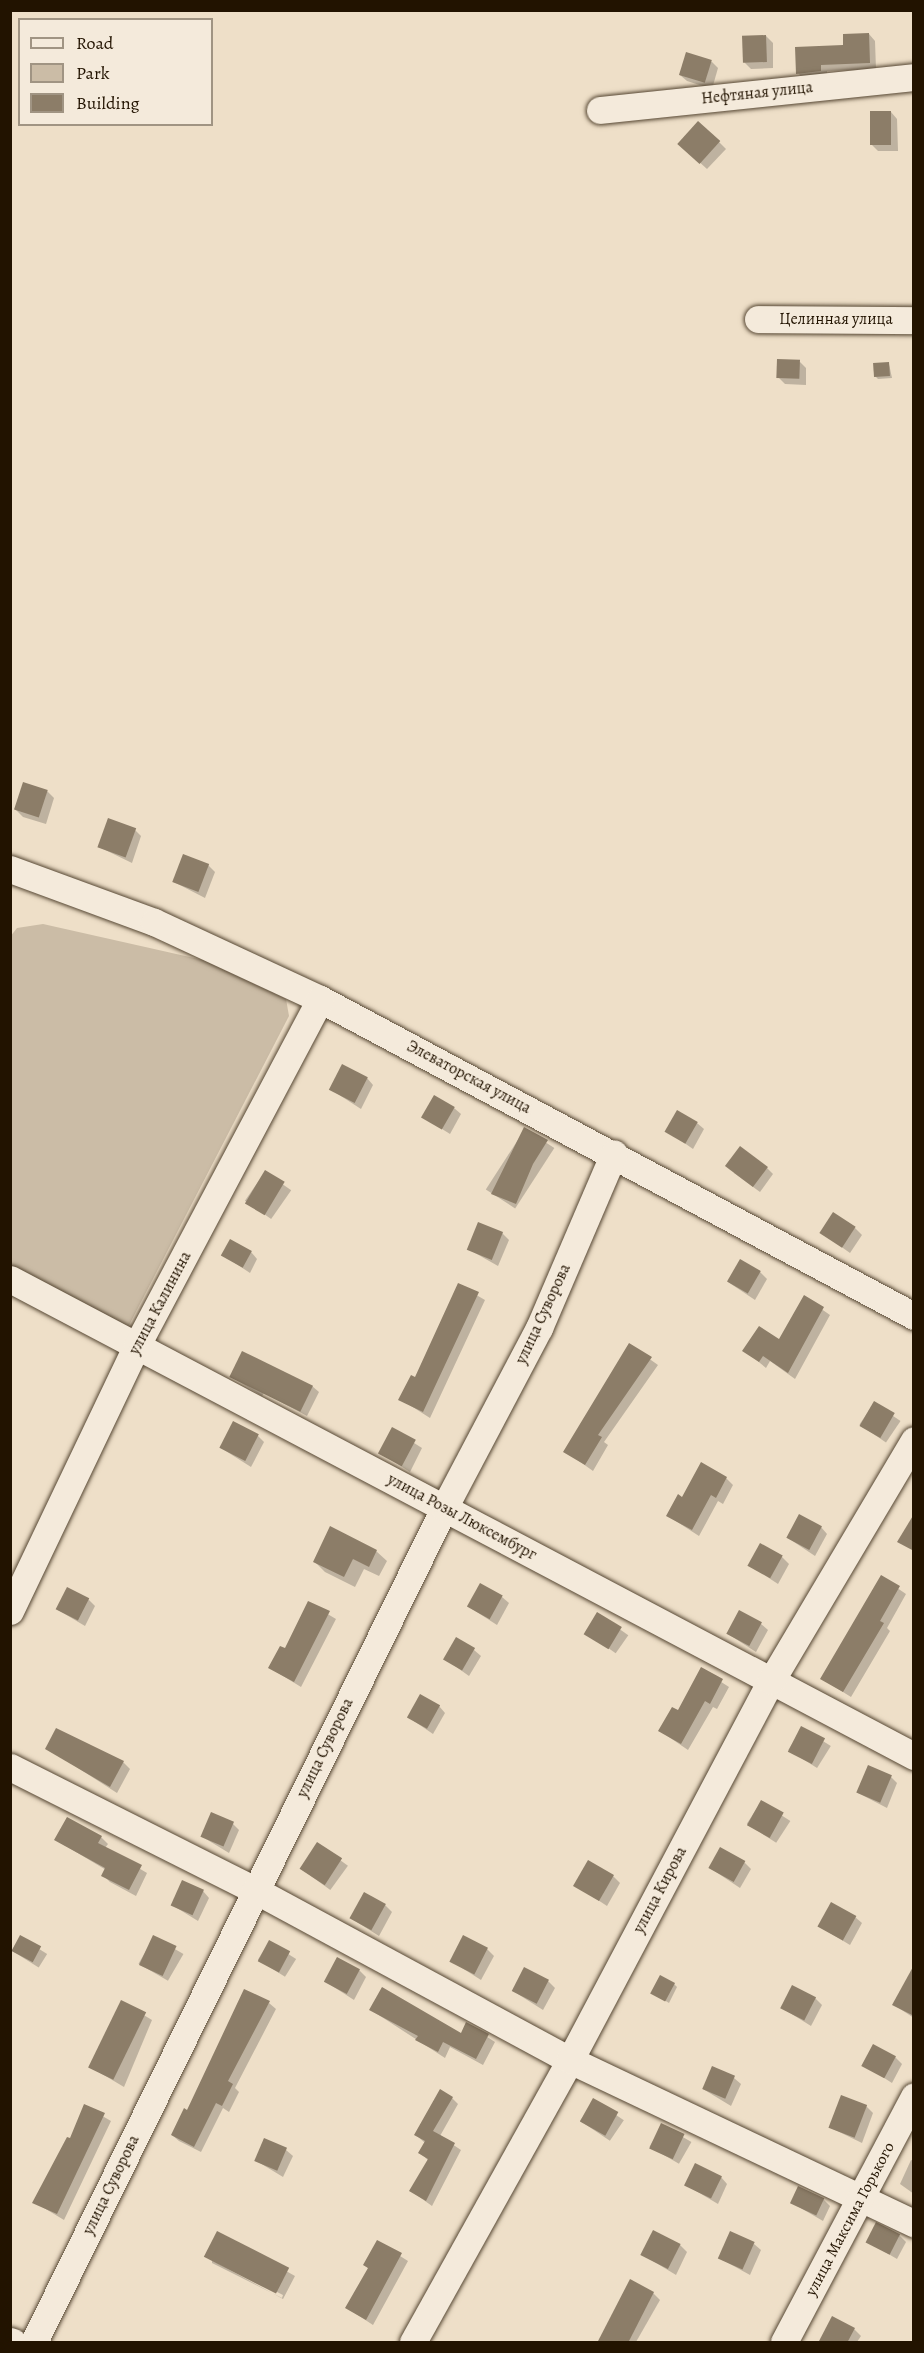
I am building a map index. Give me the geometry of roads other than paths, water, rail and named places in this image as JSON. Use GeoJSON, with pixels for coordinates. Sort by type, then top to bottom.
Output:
{"type":"FeatureCollection","features":[{"type":"Feature","properties":{"kind":"street","name":"Нефтяная улица"},"geometry":{"type":"LineString","coordinates":[[600,110],[914,77]]}},
{"type":"Feature","properties":{"kind":"street","name":"Целинная улица"},"geometry":{"type":"LineString","coordinates":[[758,319],[914,320]]}},
{"type":"Feature","properties":{"kind":"street","name":"Элеваторская улица"},"geometry":{"type":"LineString","coordinates":[[10,869],[154,922],[320,999],[914,1316]]}},
{"type":"Feature","properties":{"kind":"street","name":"улица Калинина"},"geometry":{"type":"LineString","coordinates":[[10,1611],[137,1345],[320,999]]}},
{"type":"Feature","properties":{"kind":"street","name":"улица Суворова"},"geometry":{"type":"LineString","coordinates":[[34,2343],[444,1508],[539,1328],[614,1154]]}},
{"type":"Feature","properties":{"kind":"street","name":"улица Розы Люксембург"},"geometry":{"type":"LineString","coordinates":[[10,1279],[914,1756]]}},
{"type":"Feature","properties":{"kind":"street","name":"улица Кирова"},"geometry":{"type":"LineString","coordinates":[[413,2343],[570,2060],[771,1681],[914,1440]]}},
{"type":"Feature","properties":{"kind":"street"},"geometry":{"type":"LineString","coordinates":[[10,1767],[255,1890],[570,2060],[914,2223]]}},
{"type":"Feature","properties":{"kind":"street","name":"улица Максима Горького"},"geometry":{"type":"LineString","coordinates":[[784,2343],[914,2096]]}}]}
